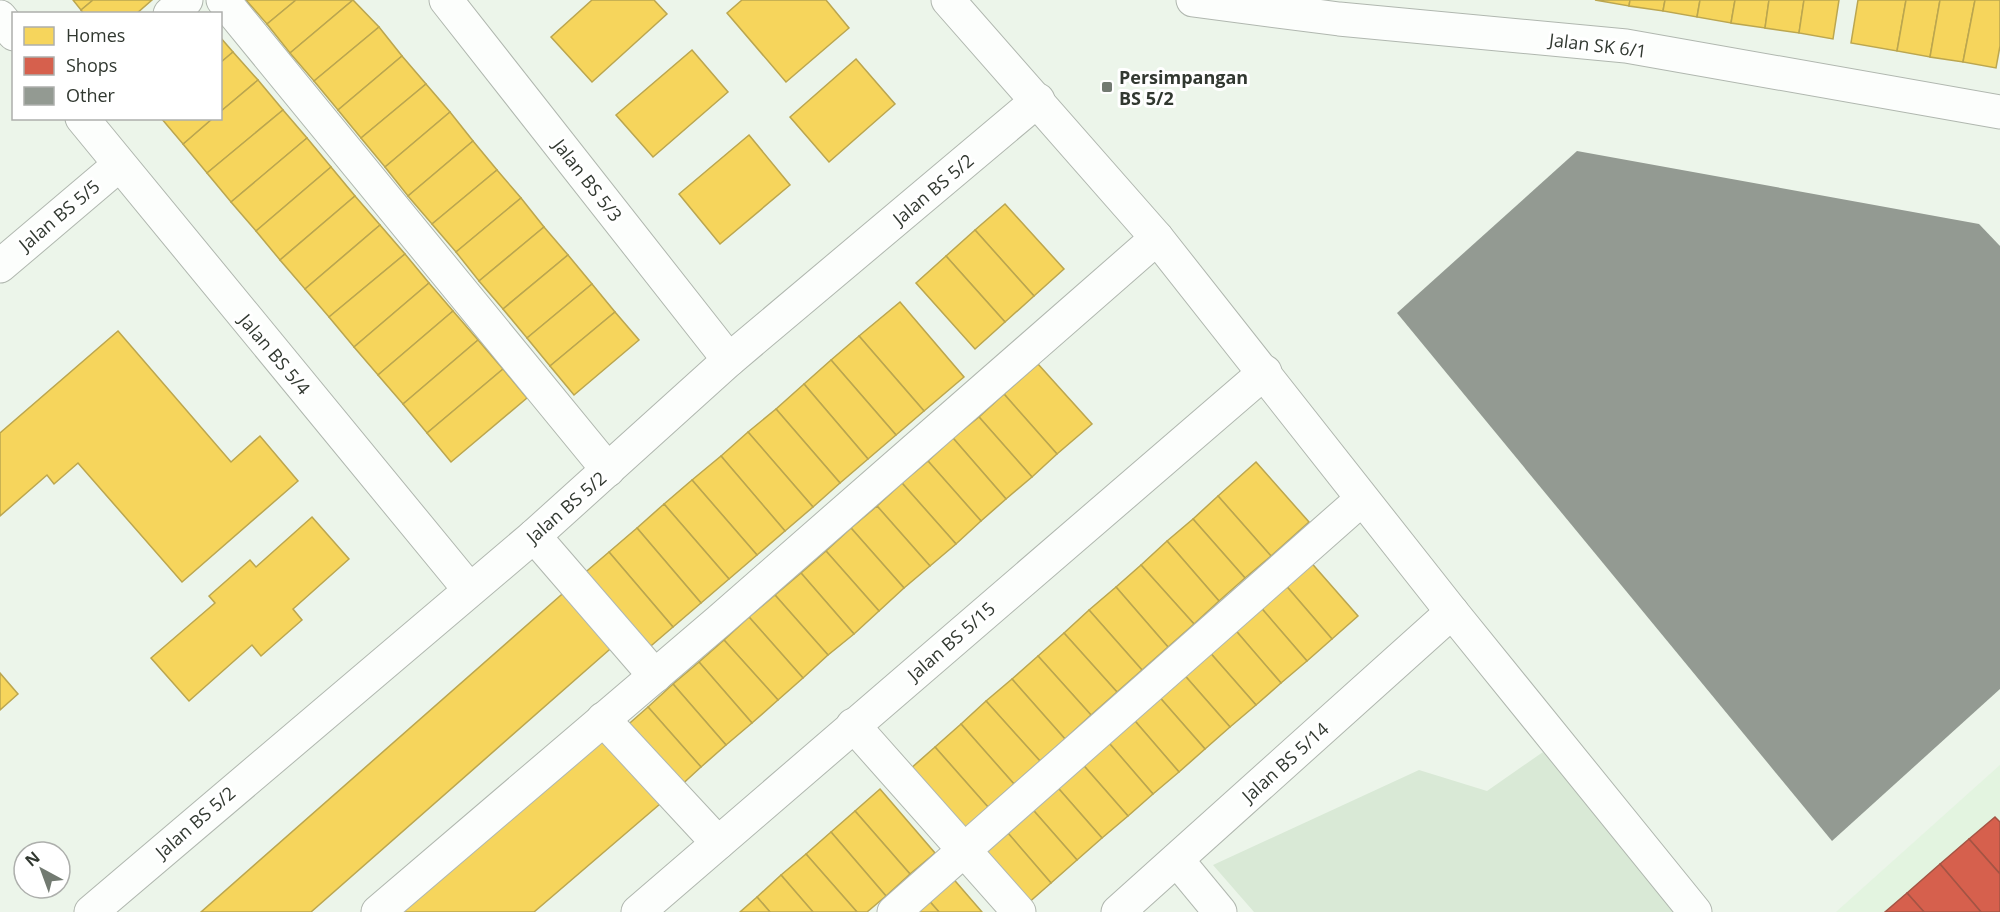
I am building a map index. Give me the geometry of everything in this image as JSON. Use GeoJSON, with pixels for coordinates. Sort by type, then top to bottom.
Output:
{"type":"FeatureCollection","features":[{"type":"Feature","properties":{"kind":"street"},"geometry":{"type":"LineString","coordinates":[[172,12],[186,0]]}},
{"type":"Feature","properties":{"kind":"street"},"geometry":{"type":"LineString","coordinates":[[223,0],[608,470]]}},
{"type":"Feature","properties":{"kind":"street","name":"Jalan BS 5/3"},"geometry":{"type":"LineString","coordinates":[[446,0],[729,360]]}},
{"type":"Feature","properties":{"kind":"street"},"geometry":{"type":"LineString","coordinates":[[948,0],[1157,238],[1265,372],[1452,612],[1695,912]]}},
{"type":"Feature","properties":{"kind":"street","name":"Jalan SK 6/1"},"geometry":{"type":"LineString","coordinates":[[1193,0],[1372,10],[1626,46],[2000,112]]}},
{"type":"Feature","properties":{"kind":"street"},"geometry":{"type":"LineString","coordinates":[[0,17],[12,32]]}},
{"type":"Feature","properties":{"kind":"street","name":"Jalan BS 5/2"},"geometry":{"type":"LineString","coordinates":[[91,912],[534,536],[729,360],[1038,100]]}},
{"type":"Feature","properties":{"kind":"street","name":"Jalan BS 5/4"},"geometry":{"type":"LineString","coordinates":[[84,120],[469,589]]}},
{"type":"Feature","properties":{"kind":"street","name":"Jalan BS 5/5"},"geometry":{"type":"LineString","coordinates":[[0,266],[119,165]]}},
{"type":"Feature","properties":{"kind":"street"},"geometry":{"type":"LineString","coordinates":[[378,912],[655,676],[1157,238]]}},
{"type":"Feature","properties":{"kind":"street","name":"Jalan BS 5/15"},"geometry":{"type":"LineString","coordinates":[[638,912],[1265,372]]}},
{"type":"Feature","properties":{"kind":"street"},"geometry":{"type":"LineString","coordinates":[[894,912],[1362,499]]}},
{"type":"Feature","properties":{"kind":"street"},"geometry":{"type":"LineString","coordinates":[[534,536],[655,676]]}},
{"type":"Feature","properties":{"kind":"street","name":"Jalan BS 5/14"},"geometry":{"type":"LineString","coordinates":[[1118,912],[1452,612]]}},
{"type":"Feature","properties":{"kind":"street"},"geometry":{"type":"LineString","coordinates":[[603,719],[718,843]]}},
{"type":"Feature","properties":{"kind":"street"},"geometry":{"type":"LineString","coordinates":[[853,725],[1019,912]]}},
{"type":"Feature","properties":{"kind":"street"},"geometry":{"type":"LineString","coordinates":[[1177,860],[1220,912]]}},
{"type":"Feature","properties":{"kind":"shaded area"},"geometry":{"type":"Polygon","coordinates":[[[1543,752],[1679,912],[1254,912],[1213,865],[1419,770],[1487,791],[1543,752]]]}},
{"type":"Feature","properties":{"kind":"shaded area"},"geometry":{"type":"Polygon","coordinates":[[[2000,765],[2000,912],[1836,912],[2000,765]]]}},
{"type":"Feature","properties":{"kind":"building: Homes"},"geometry":{"type":"Polygon","coordinates":[[[73,0],[93,0],[81,10],[73,0]]]}},
{"type":"Feature","properties":{"kind":"building: Homes"},"geometry":{"type":"Polygon","coordinates":[[[93,0],[152,0],[138,12],[82,12],[81,10],[93,0]]]}},
{"type":"Feature","properties":{"kind":"building: Homes"},"geometry":{"type":"Polygon","coordinates":[[[246,0],[296,0],[267,24],[246,0]]]}},
{"type":"Feature","properties":{"kind":"building: Homes"},"geometry":{"type":"Polygon","coordinates":[[[296,0],[353,0],[290,53],[267,24],[296,0]]]}},
{"type":"Feature","properties":{"kind":"building: Homes"},"geometry":{"type":"Polygon","coordinates":[[[353,0],[379,27],[314,81],[290,53],[353,0]]]}},
{"type":"Feature","properties":{"kind":"building: Homes"},"geometry":{"type":"Polygon","coordinates":[[[592,0],[654,0],[667,14],[592,82],[551,37],[592,0]]]}},
{"type":"Feature","properties":{"kind":"building: Homes"},"geometry":{"type":"Polygon","coordinates":[[[742,0],[826,0],[849,28],[786,82],[727,13],[742,0]]]}},
{"type":"Feature","properties":{"kind":"building: Homes"},"geometry":{"type":"Polygon","coordinates":[[[1595,0],[1630,0],[1629,6],[1595,0]]]}},
{"type":"Feature","properties":{"kind":"building: Homes"},"geometry":{"type":"Polygon","coordinates":[[[1630,0],[1665,0],[1663,11],[1629,6],[1630,0]]]}},
{"type":"Feature","properties":{"kind":"building: Homes"},"geometry":{"type":"Polygon","coordinates":[[[1665,0],[1700,0],[1697,17],[1663,11],[1665,0]]]}},
{"type":"Feature","properties":{"kind":"building: Homes"},"geometry":{"type":"Polygon","coordinates":[[[1700,0],[1735,0],[1731,23],[1697,17],[1700,0]]]}},
{"type":"Feature","properties":{"kind":"building: Homes"},"geometry":{"type":"Polygon","coordinates":[[[1735,0],[1769,0],[1765,28],[1731,23],[1735,0]]]}},
{"type":"Feature","properties":{"kind":"building: Homes"},"geometry":{"type":"Polygon","coordinates":[[[1769,0],[1804,0],[1799,33],[1765,28],[1769,0]]]}},
{"type":"Feature","properties":{"kind":"building: Homes"},"geometry":{"type":"Polygon","coordinates":[[[1804,0],[1839,0],[1833,39],[1799,33],[1804,0]]]}},
{"type":"Feature","properties":{"kind":"building: Homes"},"geometry":{"type":"Polygon","coordinates":[[[1858,0],[1906,0],[1897,51],[1851,43],[1858,0]]]}},
{"type":"Feature","properties":{"kind":"building: Homes"},"geometry":{"type":"Polygon","coordinates":[[[1906,0],[1940,0],[1930,57],[1897,51],[1906,0]]]}},
{"type":"Feature","properties":{"kind":"building: Homes"},"geometry":{"type":"Polygon","coordinates":[[[1940,0],[1975,0],[1963,62],[1930,57],[1940,0]]]}},
{"type":"Feature","properties":{"kind":"building: Homes"},"geometry":{"type":"Polygon","coordinates":[[[1975,0],[2000,0],[2000,46],[1996,68],[1963,62],[1975,0]]]}},
{"type":"Feature","properties":{"kind":"building: Homes"},"geometry":{"type":"Polygon","coordinates":[[[379,27],[402,56],[338,110],[314,81],[379,27]]]}},
{"type":"Feature","properties":{"kind":"building: Homes"},"geometry":{"type":"Polygon","coordinates":[[[222,39],[233,52],[222,61],[222,39]]]}},
{"type":"Feature","properties":{"kind":"building: Homes"},"geometry":{"type":"Polygon","coordinates":[[[692,50],[728,92],[653,157],[616,115],[692,50]]]}},
{"type":"Feature","properties":{"kind":"building: Homes"},"geometry":{"type":"Polygon","coordinates":[[[233,52],[258,80],[222,110],[222,61],[233,52]]]}},
{"type":"Feature","properties":{"kind":"building: Homes"},"geometry":{"type":"Polygon","coordinates":[[[402,56],[426,84],[361,138],[338,110],[402,56]]]}},
{"type":"Feature","properties":{"kind":"building: Homes"},"geometry":{"type":"Polygon","coordinates":[[[856,59],[895,104],[829,162],[790,117],[856,59]]]}},
{"type":"Feature","properties":{"kind":"building: Homes"},"geometry":{"type":"Polygon","coordinates":[[[258,80],[283,110],[207,173],[183,144],[211,120],[222,120],[222,110],[258,80]]]}},
{"type":"Feature","properties":{"kind":"building: Homes"},"geometry":{"type":"Polygon","coordinates":[[[426,84],[450,112],[385,167],[361,138],[426,84]]]}},
{"type":"Feature","properties":{"kind":"building: Homes"},"geometry":{"type":"Polygon","coordinates":[[[283,110],[307,138],[231,202],[207,173],[283,110]]]}},
{"type":"Feature","properties":{"kind":"building: Homes"},"geometry":{"type":"Polygon","coordinates":[[[450,112],[473,141],[408,196],[385,167],[450,112]]]}},
{"type":"Feature","properties":{"kind":"building: Homes"},"geometry":{"type":"Polygon","coordinates":[[[163,120],[211,120],[183,144],[163,120]]]}},
{"type":"Feature","properties":{"kind":"building: Homes"},"geometry":{"type":"Polygon","coordinates":[[[749,135],[790,185],[720,244],[679,194],[749,135]]]}},
{"type":"Feature","properties":{"kind":"building: Homes"},"geometry":{"type":"Polygon","coordinates":[[[307,138],[331,167],[256,231],[231,202],[307,138]]]}},
{"type":"Feature","properties":{"kind":"building: Homes"},"geometry":{"type":"Polygon","coordinates":[[[473,141],[497,170],[432,224],[408,196],[473,141]]]}},
{"type":"Feature","properties":{"kind":"building: Homes"},"geometry":{"type":"Polygon","coordinates":[[[331,167],[355,196],[280,260],[256,231],[331,167]]]}},
{"type":"Feature","properties":{"kind":"building: Homes"},"geometry":{"type":"Polygon","coordinates":[[[497,170],[521,198],[456,252],[432,224],[497,170]]]}},
{"type":"Feature","properties":{"kind":"building: Homes"},"geometry":{"type":"Polygon","coordinates":[[[355,196],[380,225],[305,289],[280,260],[355,196]]]}},
{"type":"Feature","properties":{"kind":"building: Homes"},"geometry":{"type":"Polygon","coordinates":[[[521,198],[544,227],[479,281],[456,252],[521,198]]]}},
{"type":"Feature","properties":{"kind":"building: Homes"},"geometry":{"type":"Polygon","coordinates":[[[1005,204],[1064,269],[1034,296],[975,230],[1005,204]]]}},
{"type":"Feature","properties":{"kind":"building: Homes"},"geometry":{"type":"Polygon","coordinates":[[[380,225],[405,254],[329,317],[305,289],[380,225]]]}},
{"type":"Feature","properties":{"kind":"building: Homes"},"geometry":{"type":"Polygon","coordinates":[[[544,227],[568,255],[503,309],[479,281],[544,227]]]}},
{"type":"Feature","properties":{"kind":"building: Homes"},"geometry":{"type":"Polygon","coordinates":[[[975,230],[1034,296],[1005,322],[946,256],[975,230]]]}},
{"type":"Feature","properties":{"kind":"building: Homes"},"geometry":{"type":"Polygon","coordinates":[[[405,254],[429,283],[354,347],[329,317],[405,254]]]}},
{"type":"Feature","properties":{"kind":"building: Homes"},"geometry":{"type":"Polygon","coordinates":[[[568,255],[592,284],[527,338],[503,309],[568,255]]]}},
{"type":"Feature","properties":{"kind":"building: Homes"},"geometry":{"type":"Polygon","coordinates":[[[946,256],[1005,322],[975,349],[916,283],[946,256]]]}},
{"type":"Feature","properties":{"kind":"building: Homes"},"geometry":{"type":"Polygon","coordinates":[[[429,283],[453,311],[378,375],[354,347],[429,283]]]}},
{"type":"Feature","properties":{"kind":"building: Homes"},"geometry":{"type":"Polygon","coordinates":[[[592,284],[615,312],[550,366],[527,338],[592,284]]]}},
{"type":"Feature","properties":{"kind":"building: Homes"},"geometry":{"type":"Polygon","coordinates":[[[900,302],[964,377],[924,411],[859,336],[900,302]]]}},
{"type":"Feature","properties":{"kind":"building: Homes"},"geometry":{"type":"Polygon","coordinates":[[[453,311],[478,340],[403,404],[378,375],[453,311]]]}},
{"type":"Feature","properties":{"kind":"building: Homes"},"geometry":{"type":"Polygon","coordinates":[[[615,312],[639,340],[574,395],[550,366],[615,312]]]}},
{"type":"Feature","properties":{"kind":"building: Homes"},"geometry":{"type":"Polygon","coordinates":[[[118,331],[231,462],[260,436],[298,481],[182,582],[78,463],[54,484],[47,475],[0,516],[0,433],[118,331]]]}},
{"type":"Feature","properties":{"kind":"building: Homes"},"geometry":{"type":"Polygon","coordinates":[[[859,336],[924,411],[896,435],[831,360],[859,336]]]}},
{"type":"Feature","properties":{"kind":"building: Homes"},"geometry":{"type":"Polygon","coordinates":[[[478,340],[503,369],[427,433],[403,404],[478,340]]]}},
{"type":"Feature","properties":{"kind":"building: Homes"},"geometry":{"type":"Polygon","coordinates":[[[831,360],[896,435],[868,459],[804,384],[831,360]]]}},
{"type":"Feature","properties":{"kind":"building: Homes"},"geometry":{"type":"Polygon","coordinates":[[[1038,364],[1092,424],[1057,454],[1004,394],[1038,364]]]}},
{"type":"Feature","properties":{"kind":"building: Homes"},"geometry":{"type":"Polygon","coordinates":[[[503,369],[527,398],[451,462],[427,433],[503,369]]]}},
{"type":"Feature","properties":{"kind":"building: Homes"},"geometry":{"type":"Polygon","coordinates":[[[804,384],[868,459],[840,483],[776,409],[804,384]]]}},
{"type":"Feature","properties":{"kind":"building: Homes"},"geometry":{"type":"Polygon","coordinates":[[[1004,394],[1057,454],[1032,477],[979,417],[1004,394]]]}},
{"type":"Feature","properties":{"kind":"building: Homes"},"geometry":{"type":"Polygon","coordinates":[[[776,409],[840,483],[813,507],[748,432],[776,409]]]}},
{"type":"Feature","properties":{"kind":"building: Homes"},"geometry":{"type":"Polygon","coordinates":[[[979,417],[1032,477],[1006,499],[953,438],[979,417]]]}},
{"type":"Feature","properties":{"kind":"building: Homes"},"geometry":{"type":"Polygon","coordinates":[[[748,432],[813,507],[785,531],[721,456],[748,432]]]}},
{"type":"Feature","properties":{"kind":"building: Homes"},"geometry":{"type":"Polygon","coordinates":[[[953,438],[1006,499],[981,521],[928,461],[953,438]]]}},
{"type":"Feature","properties":{"kind":"building: Homes"},"geometry":{"type":"Polygon","coordinates":[[[721,456],[785,531],[757,555],[692,480],[721,456]]]}},
{"type":"Feature","properties":{"kind":"building: Homes"},"geometry":{"type":"Polygon","coordinates":[[[928,461],[981,521],[956,544],[902,483],[928,461]]]}},
{"type":"Feature","properties":{"kind":"building: Homes"},"geometry":{"type":"Polygon","coordinates":[[[1256,462],[1309,522],[1271,556],[1218,496],[1256,462]]]}},
{"type":"Feature","properties":{"kind":"building: Homes"},"geometry":{"type":"Polygon","coordinates":[[[692,480],[757,555],[729,579],[664,504],[692,480]]]}},
{"type":"Feature","properties":{"kind":"building: Homes"},"geometry":{"type":"Polygon","coordinates":[[[902,483],[956,544],[930,566],[877,506],[902,483]]]}},
{"type":"Feature","properties":{"kind":"building: Homes"},"geometry":{"type":"Polygon","coordinates":[[[1218,496],[1271,556],[1245,578],[1193,519],[1218,496]]]}},
{"type":"Feature","properties":{"kind":"building: Homes"},"geometry":{"type":"Polygon","coordinates":[[[664,504],[729,579],[701,603],[637,528],[664,504]]]}},
{"type":"Feature","properties":{"kind":"building: Homes"},"geometry":{"type":"Polygon","coordinates":[[[877,506],[930,566],[904,588],[851,528],[877,506]]]}},
{"type":"Feature","properties":{"kind":"building: Homes"},"geometry":{"type":"Polygon","coordinates":[[[312,517],[349,559],[293,609],[302,620],[261,656],[252,645],[189,701],[151,658],[215,603],[209,596],[250,560],[256,567],[312,517]]]}},
{"type":"Feature","properties":{"kind":"building: Homes"},"geometry":{"type":"Polygon","coordinates":[[[1193,519],[1245,578],[1219,601],[1167,541],[1193,519]]]}},
{"type":"Feature","properties":{"kind":"building: Homes"},"geometry":{"type":"Polygon","coordinates":[[[637,528],[701,603],[673,627],[609,552],[637,528]]]}},
{"type":"Feature","properties":{"kind":"building: Homes"},"geometry":{"type":"Polygon","coordinates":[[[851,528],[904,588],[879,611],[826,551],[851,528]]]}},
{"type":"Feature","properties":{"kind":"building: Homes"},"geometry":{"type":"Polygon","coordinates":[[[1167,541],[1219,601],[1194,624],[1141,565],[1167,541]]]}},
{"type":"Feature","properties":{"kind":"building: Homes"},"geometry":{"type":"Polygon","coordinates":[[[826,551],[879,611],[854,634],[801,573],[826,551]]]}},
{"type":"Feature","properties":{"kind":"building: Homes"},"geometry":{"type":"Polygon","coordinates":[[[609,552],[673,627],[645,651],[581,576],[609,552]]]}},
{"type":"Feature","properties":{"kind":"building: Homes"},"geometry":{"type":"Polygon","coordinates":[[[1308,559],[1358,616],[1332,639],[1282,581],[1308,559]]]}},
{"type":"Feature","properties":{"kind":"building: Homes"},"geometry":{"type":"Polygon","coordinates":[[[1141,565],[1194,624],[1168,647],[1116,587],[1141,565]]]}},
{"type":"Feature","properties":{"kind":"building: Homes"},"geometry":{"type":"Polygon","coordinates":[[[801,573],[854,634],[828,655],[775,595],[801,573]]]}},
{"type":"Feature","properties":{"kind":"building: Homes"},"geometry":{"type":"Polygon","coordinates":[[[1282,581],[1332,639],[1307,661],[1257,603],[1282,581]]]}},
{"type":"Feature","properties":{"kind":"building: Homes"},"geometry":{"type":"Polygon","coordinates":[[[1116,587],[1168,647],[1142,670],[1089,610],[1116,587]]]}},
{"type":"Feature","properties":{"kind":"building: Homes"},"geometry":{"type":"Polygon","coordinates":[[[569,588],[617,643],[311,912],[201,912],[569,588]]]}},
{"type":"Feature","properties":{"kind":"building: Homes"},"geometry":{"type":"Polygon","coordinates":[[[775,595],[828,655],[803,678],[749,617],[775,595]]]}},
{"type":"Feature","properties":{"kind":"building: Homes"},"geometry":{"type":"Polygon","coordinates":[[[1257,603],[1307,661],[1281,683],[1231,625],[1257,603]]]}},
{"type":"Feature","properties":{"kind":"building: Homes"},"geometry":{"type":"Polygon","coordinates":[[[1089,610],[1142,670],[1117,692],[1064,633],[1089,610]]]}},
{"type":"Feature","properties":{"kind":"building: Homes"},"geometry":{"type":"Polygon","coordinates":[[[749,617],[803,678],[778,700],[724,640],[749,617]]]}},
{"type":"Feature","properties":{"kind":"building: Homes"},"geometry":{"type":"Polygon","coordinates":[[[1231,625],[1281,683],[1256,705],[1206,648],[1231,625]]]}},
{"type":"Feature","properties":{"kind":"building: Homes"},"geometry":{"type":"Polygon","coordinates":[[[1064,633],[1117,692],[1091,715],[1038,656],[1064,633]]]}},
{"type":"Feature","properties":{"kind":"building: Homes"},"geometry":{"type":"Polygon","coordinates":[[[724,640],[778,700],[752,723],[699,662],[724,640]]]}},
{"type":"Feature","properties":{"kind":"building: Homes"},"geometry":{"type":"Polygon","coordinates":[[[1206,648],[1256,705],[1230,727],[1180,670],[1206,648]]]}},
{"type":"Feature","properties":{"kind":"building: Homes"},"geometry":{"type":"Polygon","coordinates":[[[1038,656],[1091,715],[1065,739],[1012,679],[1038,656]]]}},
{"type":"Feature","properties":{"kind":"building: Homes"},"geometry":{"type":"Polygon","coordinates":[[[699,662],[752,723],[726,745],[673,684],[699,662]]]}},
{"type":"Feature","properties":{"kind":"building: Homes"},"geometry":{"type":"Polygon","coordinates":[[[1180,670],[1230,727],[1205,749],[1155,692],[1180,670]]]}},
{"type":"Feature","properties":{"kind":"building: Homes"},"geometry":{"type":"Polygon","coordinates":[[[0,673],[18,694],[0,710],[0,673]]]}},
{"type":"Feature","properties":{"kind":"building: Homes"},"geometry":{"type":"Polygon","coordinates":[[[1012,679],[1065,739],[1040,761],[986,701],[1012,679]]]}},
{"type":"Feature","properties":{"kind":"building: Homes"},"geometry":{"type":"Polygon","coordinates":[[[673,684],[726,745],[701,767],[648,707],[673,684]]]}},
{"type":"Feature","properties":{"kind":"building: Homes"},"geometry":{"type":"Polygon","coordinates":[[[1155,692],[1205,749],[1179,772],[1129,714],[1155,692]]]}},
{"type":"Feature","properties":{"kind":"building: Homes"},"geometry":{"type":"Polygon","coordinates":[[[986,701],[1040,761],[1014,784],[961,724],[986,701]]]}},
{"type":"Feature","properties":{"kind":"building: Homes"},"geometry":{"type":"Polygon","coordinates":[[[648,707],[701,767],[676,790],[623,729],[648,707]]]}},
{"type":"Feature","properties":{"kind":"building: Homes"},"geometry":{"type":"Polygon","coordinates":[[[1129,714],[1179,772],[1153,794],[1103,736],[1129,714]]]}},
{"type":"Feature","properties":{"kind":"building: Homes"},"geometry":{"type":"Polygon","coordinates":[[[961,724],[1014,784],[988,807],[935,747],[961,724]]]}},
{"type":"Feature","properties":{"kind":"building: Homes"},"geometry":{"type":"Polygon","coordinates":[[[599,734],[660,804],[534,912],[391,912],[599,734]]]}},
{"type":"Feature","properties":{"kind":"building: Homes"},"geometry":{"type":"Polygon","coordinates":[[[1103,736],[1153,794],[1128,816],[1078,759],[1103,736]]]}},
{"type":"Feature","properties":{"kind":"building: Homes"},"geometry":{"type":"Polygon","coordinates":[[[935,747],[988,807],[963,830],[909,770],[935,747]]]}},
{"type":"Feature","properties":{"kind":"building: Homes"},"geometry":{"type":"Polygon","coordinates":[[[1078,759],[1128,816],[1102,838],[1052,781],[1078,759]]]}},
{"type":"Feature","properties":{"kind":"building: Homes"},"geometry":{"type":"Polygon","coordinates":[[[1052,781],[1102,838],[1077,860],[1027,803],[1052,781]]]}},
{"type":"Feature","properties":{"kind":"building: Homes"},"geometry":{"type":"Polygon","coordinates":[[[880,789],[935,853],[910,874],[855,811],[880,789]]]}},
{"type":"Feature","properties":{"kind":"building: Homes"},"geometry":{"type":"Polygon","coordinates":[[[1027,803],[1077,860],[1051,883],[1001,825],[1027,803]]]}},
{"type":"Feature","properties":{"kind":"building: Homes"},"geometry":{"type":"Polygon","coordinates":[[[855,811],[910,874],[886,896],[831,832],[855,811]]]}},
{"type":"Feature","properties":{"kind":"building: Homes"},"geometry":{"type":"Polygon","coordinates":[[[1001,825],[1051,883],[1026,905],[976,847],[1001,825]]]}},
{"type":"Feature","properties":{"kind":"building: Homes"},"geometry":{"type":"Polygon","coordinates":[[[831,832],[886,896],[867,912],[857,912],[806,854],[831,832]]]}},
{"type":"Feature","properties":{"kind":"building: Homes"},"geometry":{"type":"Polygon","coordinates":[[[806,854],[857,912],[813,912],[781,875],[806,854]]]}},
{"type":"Feature","properties":{"kind":"building: Homes"},"geometry":{"type":"Polygon","coordinates":[[[781,875],[813,912],[770,912],[757,897],[781,875]]]}},
{"type":"Feature","properties":{"kind":"building: Homes"},"geometry":{"type":"Polygon","coordinates":[[[950,875],[982,912],[939,912],[925,896],[950,875]]]}},
{"type":"Feature","properties":{"kind":"building: Homes"},"geometry":{"type":"Polygon","coordinates":[[[925,896],[939,912],[906,912],[925,896]]]}},
{"type":"Feature","properties":{"kind":"building: Homes"},"geometry":{"type":"Polygon","coordinates":[[[757,897],[770,912],[740,912],[757,897]]]}},
{"type":"Feature","properties":{"kind":"building: Shops"},"geometry":{"type":"Polygon","coordinates":[[[1995,817],[2000,822],[2000,874],[1969,839],[1995,817]]]}},
{"type":"Feature","properties":{"kind":"building: Shops"},"geometry":{"type":"Polygon","coordinates":[[[1969,839],[2000,874],[2000,912],[1981,912],[1940,864],[1969,839]]]}},
{"type":"Feature","properties":{"kind":"building: Shops"},"geometry":{"type":"Polygon","coordinates":[[[1940,864],[1981,912],[1924,912],[1907,893],[1940,864]]]}},
{"type":"Feature","properties":{"kind":"building: Shops"},"geometry":{"type":"Polygon","coordinates":[[[1907,893],[1924,912],[1885,912],[1907,893]]]}},
{"type":"Feature","properties":{"kind":"building: Other"},"geometry":{"type":"Polygon","coordinates":[[[1577,151],[1979,224],[2000,246],[2000,689],[1832,841],[1397,313],[1577,151]]]}},
{"type":"Feature","properties":{"kind":"place","name":"Persimpangan BS 5/2"},"geometry":{"type":"Point","coordinates":[1107,87]}}]}
